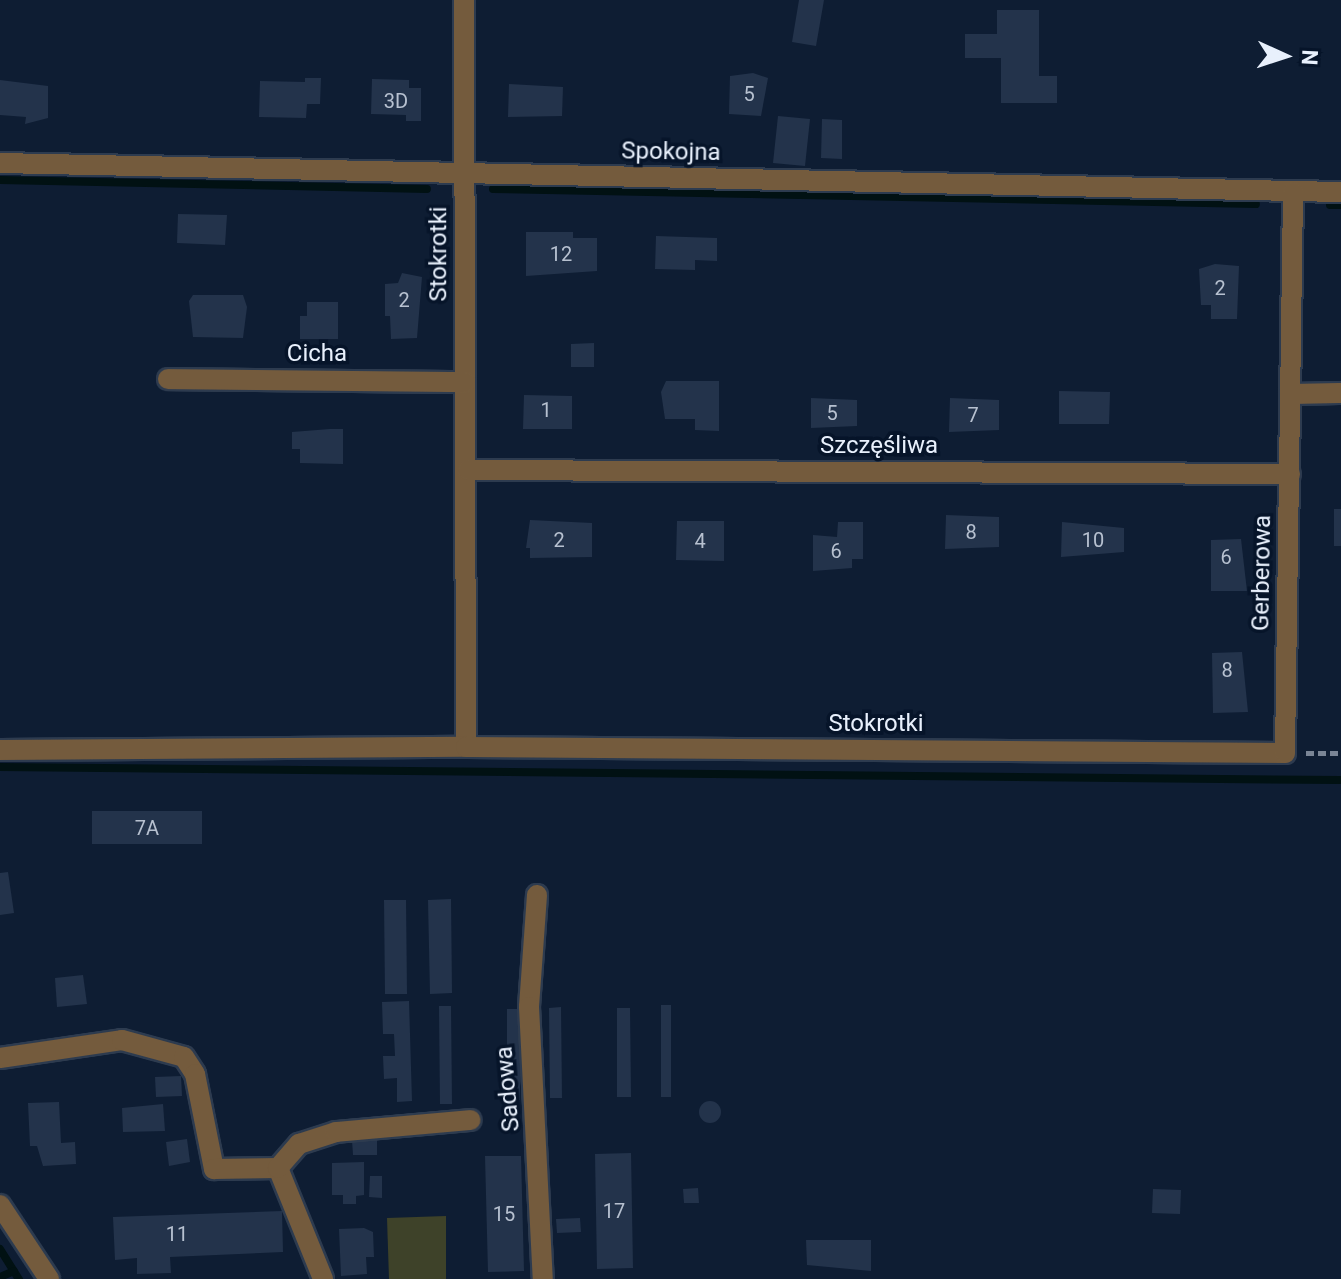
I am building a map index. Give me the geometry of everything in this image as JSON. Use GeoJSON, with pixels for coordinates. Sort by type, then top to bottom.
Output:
{"type":"FeatureCollection","features":[{"type":"Feature","properties":{"kind":"street","name":"Stokrotki"},"geometry":{"type":"LineString","coordinates":[[464,0],[468,470],[466,747]]}},
{"type":"Feature","properties":{"kind":"street","name":"Spokojna"},"geometry":{"type":"LineString","coordinates":[[0,163],[1341,192]]}},
{"type":"Feature","properties":{"kind":"street","name":"Gerberowa"},"geometry":{"type":"LineString","coordinates":[[1285,753],[1293,192]]}},
{"type":"Feature","properties":{"kind":"street","name":"Cicha"},"geometry":{"type":"LineString","coordinates":[[168,379],[465,382]]}},
{"type":"Feature","properties":{"kind":"street"},"geometry":{"type":"LineString","coordinates":[[1290,394],[1341,393]]}},
{"type":"Feature","properties":{"kind":"street","name":"Szczęśliwa"},"geometry":{"type":"LineString","coordinates":[[468,470],[1290,474]]}},
{"type":"Feature","properties":{"kind":"street","name":"Stokrotki"},"geometry":{"type":"LineString","coordinates":[[0,750],[466,747],[1285,753]]}},
{"type":"Feature","properties":{"kind":"street","name":"Sadowa"},"geometry":{"type":"LineString","coordinates":[[537,895],[529,1022],[531,1113],[540,1151],[543,1279]]}},
{"type":"Feature","properties":{"kind":"street"},"geometry":{"type":"LineString","coordinates":[[0,1058],[122,1040],[184,1057],[195,1074],[214,1169],[278,1168],[323,1279]]}},
{"type":"Feature","properties":{"kind":"street","name":"Sadowa"},"geometry":{"type":"LineString","coordinates":[[278,1168],[299,1144],[336,1132],[470,1120]]}},
{"type":"Feature","properties":{"kind":"street"},"geometry":{"type":"LineString","coordinates":[[0,1205],[49,1279]]}},
{"type":"Feature","properties":{"kind":"path"},"geometry":{"type":"LineString","coordinates":[[1285,753],[1341,753]]}},
{"type":"Feature","properties":{"kind":"green space"},"geometry":{"type":"Polygon","coordinates":[[[446,1216],[446,1279],[389,1279],[387,1218],[446,1216]]]}},
{"type":"Feature","properties":{"kind":"building"},"geometry":{"type":"Polygon","coordinates":[[[799,0],[824,0],[816,46],[792,42],[799,0]]]}},
{"type":"Feature","properties":{"kind":"building"},"geometry":{"type":"Polygon","coordinates":[[[997,10],[1039,10],[1039,76],[1057,76],[1057,103],[1001,103],[1001,58],[965,58],[965,34],[997,34],[997,10]]]}},
{"type":"Feature","properties":{"kind":"building"},"geometry":{"type":"Polygon","coordinates":[[[753,73],[768,78],[761,116],[729,114],[730,76],[753,73]]]}},
{"type":"Feature","properties":{"kind":"building"},"geometry":{"type":"Polygon","coordinates":[[[305,78],[321,78],[320,104],[307,104],[306,118],[259,117],[260,81],[305,82],[305,78]]]}},
{"type":"Feature","properties":{"kind":"building"},"geometry":{"type":"Polygon","coordinates":[[[372,79],[409,80],[409,88],[421,88],[421,121],[406,121],[406,115],[371,114],[372,79]]]}},
{"type":"Feature","properties":{"kind":"building"},"geometry":{"type":"Polygon","coordinates":[[[0,80],[48,86],[48,118],[25,124],[26,117],[0,115],[0,80]]]}},
{"type":"Feature","properties":{"kind":"building"},"geometry":{"type":"Polygon","coordinates":[[[509,84],[563,87],[562,116],[508,117],[509,84]]]}},
{"type":"Feature","properties":{"kind":"building"},"geometry":{"type":"Polygon","coordinates":[[[778,116],[810,119],[805,166],[773,163],[778,116]]]}},
{"type":"Feature","properties":{"kind":"building"},"geometry":{"type":"Polygon","coordinates":[[[822,119],[842,120],[842,159],[821,158],[822,119]]]}},
{"type":"Feature","properties":{"kind":"building"},"geometry":{"type":"Polygon","coordinates":[[[178,214],[227,215],[225,245],[177,243],[178,214]]]}},
{"type":"Feature","properties":{"kind":"building"},"geometry":{"type":"Polygon","coordinates":[[[526,232],[573,232],[573,238],[597,238],[597,271],[526,276],[526,232]]]}},
{"type":"Feature","properties":{"kind":"building"},"geometry":{"type":"Polygon","coordinates":[[[656,236],[717,238],[717,261],[695,260],[695,270],[655,269],[656,236]]]}},
{"type":"Feature","properties":{"kind":"building"},"geometry":{"type":"Polygon","coordinates":[[[1215,264],[1239,266],[1237,319],[1211,319],[1211,305],[1201,305],[1199,269],[1215,264]]]}},
{"type":"Feature","properties":{"kind":"building"},"geometry":{"type":"Polygon","coordinates":[[[402,273],[422,277],[417,338],[391,339],[390,316],[385,316],[385,284],[398,283],[402,273]]]}},
{"type":"Feature","properties":{"kind":"building"},"geometry":{"type":"Polygon","coordinates":[[[193,295],[243,295],[247,307],[243,338],[193,337],[189,301],[193,295]]]}},
{"type":"Feature","properties":{"kind":"building"},"geometry":{"type":"Polygon","coordinates":[[[307,302],[338,302],[338,339],[300,339],[300,316],[307,316],[307,302]]]}},
{"type":"Feature","properties":{"kind":"building"},"geometry":{"type":"Polygon","coordinates":[[[594,343],[594,367],[571,367],[571,344],[594,343]]]}},
{"type":"Feature","properties":{"kind":"building"},"geometry":{"type":"Polygon","coordinates":[[[666,381],[719,381],[719,431],[695,430],[695,419],[665,419],[661,392],[666,381]]]}},
{"type":"Feature","properties":{"kind":"building"},"geometry":{"type":"Polygon","coordinates":[[[1059,391],[1110,392],[1109,424],[1059,424],[1059,391]]]}},
{"type":"Feature","properties":{"kind":"building"},"geometry":{"type":"Polygon","coordinates":[[[524,395],[572,396],[572,429],[523,429],[524,395]]]}},
{"type":"Feature","properties":{"kind":"building"},"geometry":{"type":"Polygon","coordinates":[[[811,398],[857,400],[857,426],[811,428],[811,398]]]}},
{"type":"Feature","properties":{"kind":"building"},"geometry":{"type":"Polygon","coordinates":[[[950,398],[999,400],[999,430],[949,432],[950,398]]]}},
{"type":"Feature","properties":{"kind":"building"},"geometry":{"type":"Polygon","coordinates":[[[343,429],[343,464],[300,463],[300,449],[292,449],[292,432],[343,429]]]}},
{"type":"Feature","properties":{"kind":"building"},"geometry":{"type":"Polygon","coordinates":[[[1334,509],[1341,509],[1341,546],[1334,546],[1334,509]]]}},
{"type":"Feature","properties":{"kind":"building"},"geometry":{"type":"Polygon","coordinates":[[[946,515],[999,517],[999,547],[945,549],[946,515]]]}},
{"type":"Feature","properties":{"kind":"building"},"geometry":{"type":"Polygon","coordinates":[[[530,520],[592,523],[592,557],[530,558],[530,548],[526,548],[530,520]]]}},
{"type":"Feature","properties":{"kind":"building"},"geometry":{"type":"Polygon","coordinates":[[[677,521],[724,521],[724,561],[676,560],[677,521]]]}},
{"type":"Feature","properties":{"kind":"building"},"geometry":{"type":"Polygon","coordinates":[[[838,522],[863,522],[863,559],[852,559],[852,568],[813,571],[813,535],[837,537],[838,522]]]}},
{"type":"Feature","properties":{"kind":"building"},"geometry":{"type":"Polygon","coordinates":[[[1062,522],[1124,528],[1124,552],[1061,557],[1062,522]]]}},
{"type":"Feature","properties":{"kind":"building"},"geometry":{"type":"Polygon","coordinates":[[[1241,539],[1247,591],[1211,591],[1211,540],[1241,539]]]}},
{"type":"Feature","properties":{"kind":"building"},"geometry":{"type":"Polygon","coordinates":[[[1242,652],[1248,712],[1213,713],[1212,653],[1242,652]]]}},
{"type":"Feature","properties":{"kind":"building"},"geometry":{"type":"Polygon","coordinates":[[[92,811],[202,811],[202,844],[92,844],[92,811]]]}},
{"type":"Feature","properties":{"kind":"building"},"geometry":{"type":"Polygon","coordinates":[[[8,872],[14,913],[0,915],[0,873],[8,872]]]}},
{"type":"Feature","properties":{"kind":"building"},"geometry":{"type":"Polygon","coordinates":[[[451,899],[452,993],[430,994],[428,900],[451,899]]]}},
{"type":"Feature","properties":{"kind":"building"},"geometry":{"type":"Polygon","coordinates":[[[384,900],[406,900],[407,994],[385,994],[384,900]]]}},
{"type":"Feature","properties":{"kind":"building"},"geometry":{"type":"Polygon","coordinates":[[[83,975],[87,1004],[57,1007],[55,978],[83,975]]]}},
{"type":"Feature","properties":{"kind":"building"},"geometry":{"type":"Polygon","coordinates":[[[409,1001],[412,1101],[397,1102],[397,1078],[384,1079],[383,1056],[395,1056],[394,1034],[383,1034],[382,1002],[409,1001]]]}},
{"type":"Feature","properties":{"kind":"building"},"geometry":{"type":"Polygon","coordinates":[[[661,1005],[671,1005],[671,1097],[661,1097],[661,1005]]]}},
{"type":"Feature","properties":{"kind":"building"},"geometry":{"type":"Polygon","coordinates":[[[439,1006],[451,1006],[452,1104],[440,1104],[439,1006]]]}},
{"type":"Feature","properties":{"kind":"building"},"geometry":{"type":"Polygon","coordinates":[[[561,1007],[562,1098],[550,1098],[549,1008],[561,1007]]]}},
{"type":"Feature","properties":{"kind":"building"},"geometry":{"type":"Polygon","coordinates":[[[617,1008],[630,1008],[631,1097],[617,1097],[617,1008]]]}},
{"type":"Feature","properties":{"kind":"building"},"geometry":{"type":"Polygon","coordinates":[[[507,1009],[520,1009],[520,1100],[507,1100],[507,1078],[500,1078],[500,1056],[507,1056],[507,1009]]]}},
{"type":"Feature","properties":{"kind":"building"},"geometry":{"type":"Polygon","coordinates":[[[181,1076],[182,1096],[156,1097],[155,1077],[181,1076]]]}},
{"type":"Feature","properties":{"kind":"building"},"geometry":{"type":"Polygon","coordinates":[[[710,1101],[718,1104],[721,1112],[718,1120],[710,1123],[702,1120],[699,1112],[702,1104],[710,1101]]]}},
{"type":"Feature","properties":{"kind":"building"},"geometry":{"type":"Polygon","coordinates":[[[59,1102],[61,1143],[75,1142],[76,1164],[43,1166],[37,1146],[30,1146],[28,1103],[59,1102]]]}},
{"type":"Feature","properties":{"kind":"building"},"geometry":{"type":"Polygon","coordinates":[[[163,1104],[165,1131],[123,1132],[122,1108],[163,1104]]]}},
{"type":"Feature","properties":{"kind":"building"},"geometry":{"type":"Polygon","coordinates":[[[187,1139],[190,1162],[169,1166],[166,1142],[187,1139]]]}},
{"type":"Feature","properties":{"kind":"building"},"geometry":{"type":"Polygon","coordinates":[[[377,1139],[377,1155],[353,1155],[352,1140],[377,1139]]]}},
{"type":"Feature","properties":{"kind":"building"},"geometry":{"type":"Polygon","coordinates":[[[631,1153],[633,1268],[597,1269],[595,1154],[631,1153]]]}},
{"type":"Feature","properties":{"kind":"building"},"geometry":{"type":"Polygon","coordinates":[[[485,1156],[521,1156],[524,1271],[488,1272],[485,1156]]]}},
{"type":"Feature","properties":{"kind":"building"},"geometry":{"type":"Polygon","coordinates":[[[364,1162],[364,1195],[356,1196],[356,1204],[343,1204],[343,1195],[332,1195],[332,1163],[364,1162]]]}},
{"type":"Feature","properties":{"kind":"building"},"geometry":{"type":"Polygon","coordinates":[[[370,1176],[382,1176],[382,1198],[369,1197],[370,1176]]]}},
{"type":"Feature","properties":{"kind":"building"},"geometry":{"type":"Polygon","coordinates":[[[698,1188],[699,1203],[684,1203],[683,1189],[698,1188]]]}},
{"type":"Feature","properties":{"kind":"building"},"geometry":{"type":"Polygon","coordinates":[[[1153,1189],[1181,1190],[1180,1214],[1152,1213],[1153,1189]]]}},
{"type":"Feature","properties":{"kind":"building"},"geometry":{"type":"Polygon","coordinates":[[[282,1211],[283,1252],[170,1257],[171,1273],[137,1274],[137,1258],[115,1260],[113,1217],[282,1211]]]}},
{"type":"Feature","properties":{"kind":"building"},"geometry":{"type":"Polygon","coordinates":[[[580,1218],[581,1232],[557,1233],[556,1219],[580,1218]]]}},
{"type":"Feature","properties":{"kind":"building"},"geometry":{"type":"Polygon","coordinates":[[[364,1228],[373,1232],[374,1257],[366,1257],[367,1274],[341,1276],[339,1229],[364,1228]]]}},
{"type":"Feature","properties":{"kind":"building"},"geometry":{"type":"Polygon","coordinates":[[[806,1240],[871,1240],[871,1271],[807,1265],[806,1240]]]}},
{"type":"Feature","properties":{"kind":"waterway"},"geometry":{"type":"LineString","coordinates":[[0,180],[427,189]]}},
{"type":"Feature","properties":{"kind":"waterway"},"geometry":{"type":"LineString","coordinates":[[493,189],[1256,204]]}},
{"type":"Feature","properties":{"kind":"waterway"},"geometry":{"type":"LineString","coordinates":[[1330,205],[1341,205]]}},
{"type":"Feature","properties":{"kind":"waterway"},"geometry":{"type":"LineString","coordinates":[[0,767],[1341,780]]}},
{"type":"Feature","properties":{"kind":"waterway"},"geometry":{"type":"LineString","coordinates":[[0,1249],[19,1279]]}},
{"type":"Feature","properties":{"kind":"waterway"},"geometry":{"type":"LineString","coordinates":[[0,1277],[14,1271]]}}]}
